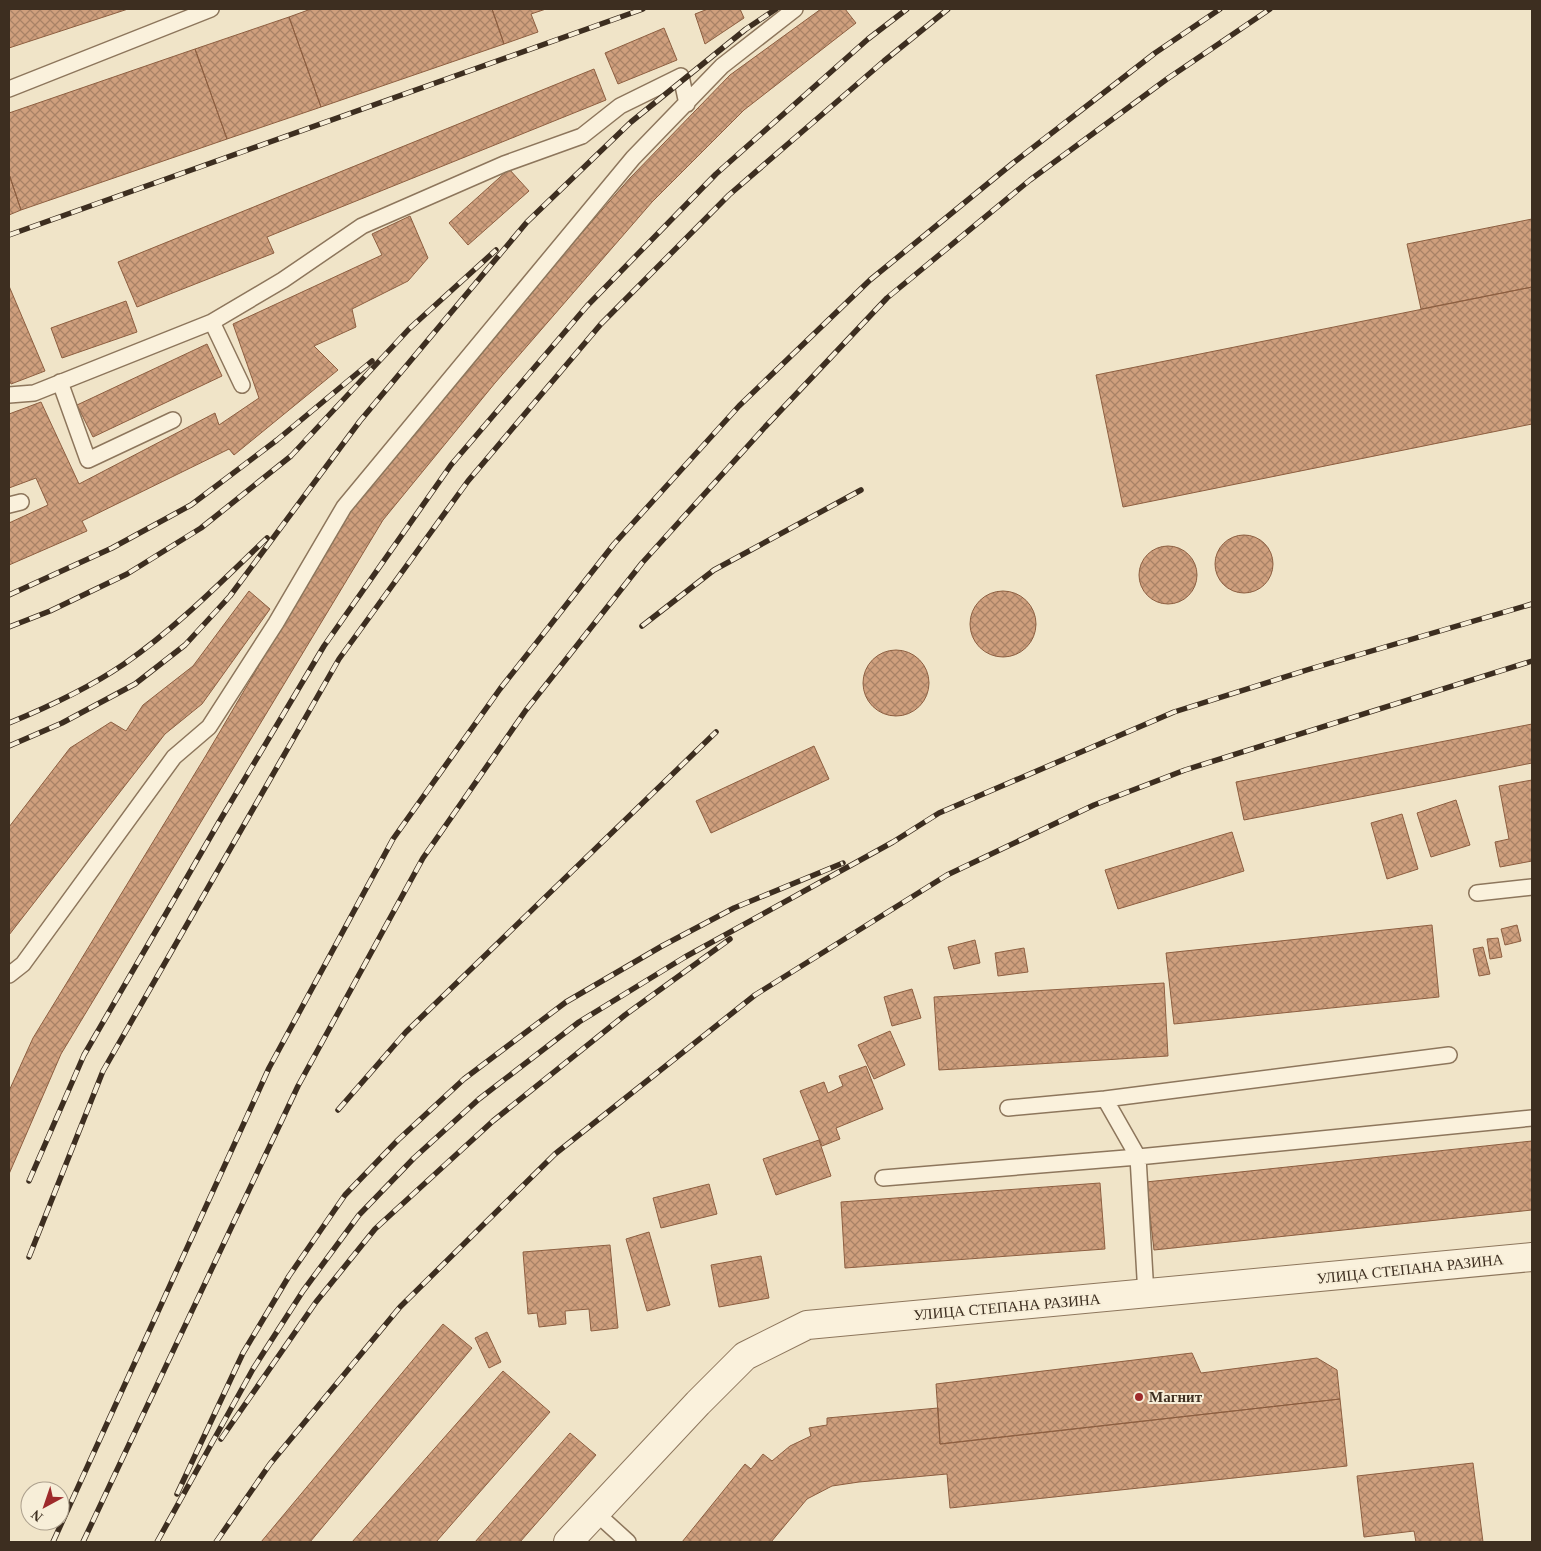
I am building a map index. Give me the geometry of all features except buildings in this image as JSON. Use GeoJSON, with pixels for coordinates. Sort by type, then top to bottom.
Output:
{"type":"FeatureCollection","features":[{"type":"Feature","properties":{"kind":"street","name":"УЛИЦА СТЕПАНА РАЗИНА"},"geometry":{"type":"LineString","coordinates":[[568,1542],[745,1356],[807,1326],[1532,1257]]}},
{"type":"Feature","properties":{"kind":"lane"},"geometry":{"type":"LineString","coordinates":[[9,90],[211,9]]}},
{"type":"Feature","properties":{"kind":"lane"},"geometry":{"type":"LineString","coordinates":[[9,975],[23,964],[174,757],[210,727],[276,623],[344,507],[633,158],[688,104],[722,66],[795,9]]}},
{"type":"Feature","properties":{"kind":"lane"},"geometry":{"type":"LineString","coordinates":[[9,395],[34,393],[212,322],[283,280],[362,226],[504,164],[582,136],[620,106],[680,76],[688,104]]}},
{"type":"Feature","properties":{"kind":"lane"},"geometry":{"type":"LineString","coordinates":[[212,322],[242,384]]}},
{"type":"Feature","properties":{"kind":"lane"},"geometry":{"type":"LineString","coordinates":[[60,382],[88,460],[173,420]]}},
{"type":"Feature","properties":{"kind":"lane"},"geometry":{"type":"LineString","coordinates":[[1477,893],[1532,887]]}},
{"type":"Feature","properties":{"kind":"lane"},"geometry":{"type":"LineString","coordinates":[[1008,1108],[1105,1099],[1449,1054]]}},
{"type":"Feature","properties":{"kind":"lane"},"geometry":{"type":"LineString","coordinates":[[1105,1099],[1138,1157],[1146,1295]]}},
{"type":"Feature","properties":{"kind":"lane"},"geometry":{"type":"LineString","coordinates":[[882,1178],[1138,1157],[1532,1118]]}},
{"type":"Feature","properties":{"kind":"lane"},"geometry":{"type":"LineString","coordinates":[[595,1512],[628,1542]]}},
{"type":"Feature","properties":{"kind":"railway"},"geometry":{"type":"LineString","coordinates":[[9,235],[643,9]]}},
{"type":"Feature","properties":{"kind":"railway"},"geometry":{"type":"LineString","coordinates":[[9,746],[62,723],[135,684],[185,645],[230,596],[360,421],[527,222],[631,122],[746,29],[776,9]]}},
{"type":"Feature","properties":{"kind":"railway"},"geometry":{"type":"LineString","coordinates":[[29,1181],[84,1055],[219,822],[324,646],[451,465],[587,306],[716,174],[868,39],[907,9]]}},
{"type":"Feature","properties":{"kind":"railway"},"geometry":{"type":"LineString","coordinates":[[29,1257],[103,1071],[339,659],[468,481],[601,324],[729,195],[884,61],[948,9]]}},
{"type":"Feature","properties":{"kind":"railway"},"geometry":{"type":"LineString","coordinates":[[53,1542],[269,1068],[393,839],[500,689],[614,544],[739,406],[870,280],[1013,163],[1155,53],[1220,9]]}},
{"type":"Feature","properties":{"kind":"railway"},"geometry":{"type":"LineString","coordinates":[[83,1542],[298,1086],[423,858],[526,710],[642,563],[765,427],[887,298],[1030,180],[1167,79],[1270,9]]}},
{"type":"Feature","properties":{"kind":"railway"},"geometry":{"type":"LineString","coordinates":[[9,627],[50,611],[127,574],[201,528],[291,456],[409,329],[496,250]]}},
{"type":"Feature","properties":{"kind":"railway"},"geometry":{"type":"LineString","coordinates":[[9,595],[112,548],[191,505],[277,440],[372,361]]}},
{"type":"Feature","properties":{"kind":"railway"},"geometry":{"type":"LineString","coordinates":[[642,626],[714,570],[861,490]]}},
{"type":"Feature","properties":{"kind":"railway"},"geometry":{"type":"LineString","coordinates":[[9,723],[68,696],[124,664],[180,620],[267,538]]}},
{"type":"Feature","properties":{"kind":"railway"},"geometry":{"type":"LineString","coordinates":[[157,1542],[253,1369],[303,1291],[359,1215],[414,1158],[479,1099],[579,1022],[685,957],[893,842],[939,813],[1174,712],[1310,669],[1532,604]]}},
{"type":"Feature","properties":{"kind":"railway"},"geometry":{"type":"LineString","coordinates":[[216,1542],[270,1464],[400,1307],[555,1154],[755,995],[947,875],[1094,805],[1185,770],[1532,661]]}},
{"type":"Feature","properties":{"kind":"railway"},"geometry":{"type":"LineString","coordinates":[[338,1110],[406,1032],[716,732]]}},
{"type":"Feature","properties":{"kind":"railway"},"geometry":{"type":"LineString","coordinates":[[177,1494],[243,1353],[289,1276],[345,1195],[398,1140],[464,1079],[566,1002],[662,946],[734,908],[843,863]]}},
{"type":"Feature","properties":{"kind":"railway"},"geometry":{"type":"LineString","coordinates":[[221,1439],[316,1302],[375,1229],[493,1121],[625,1015],[730,939]]}},
{"type":"Feature","properties":{"kind":"place","name":"Магнит"},"geometry":{"type":"Point","coordinates":[1139,1397]}}]}
